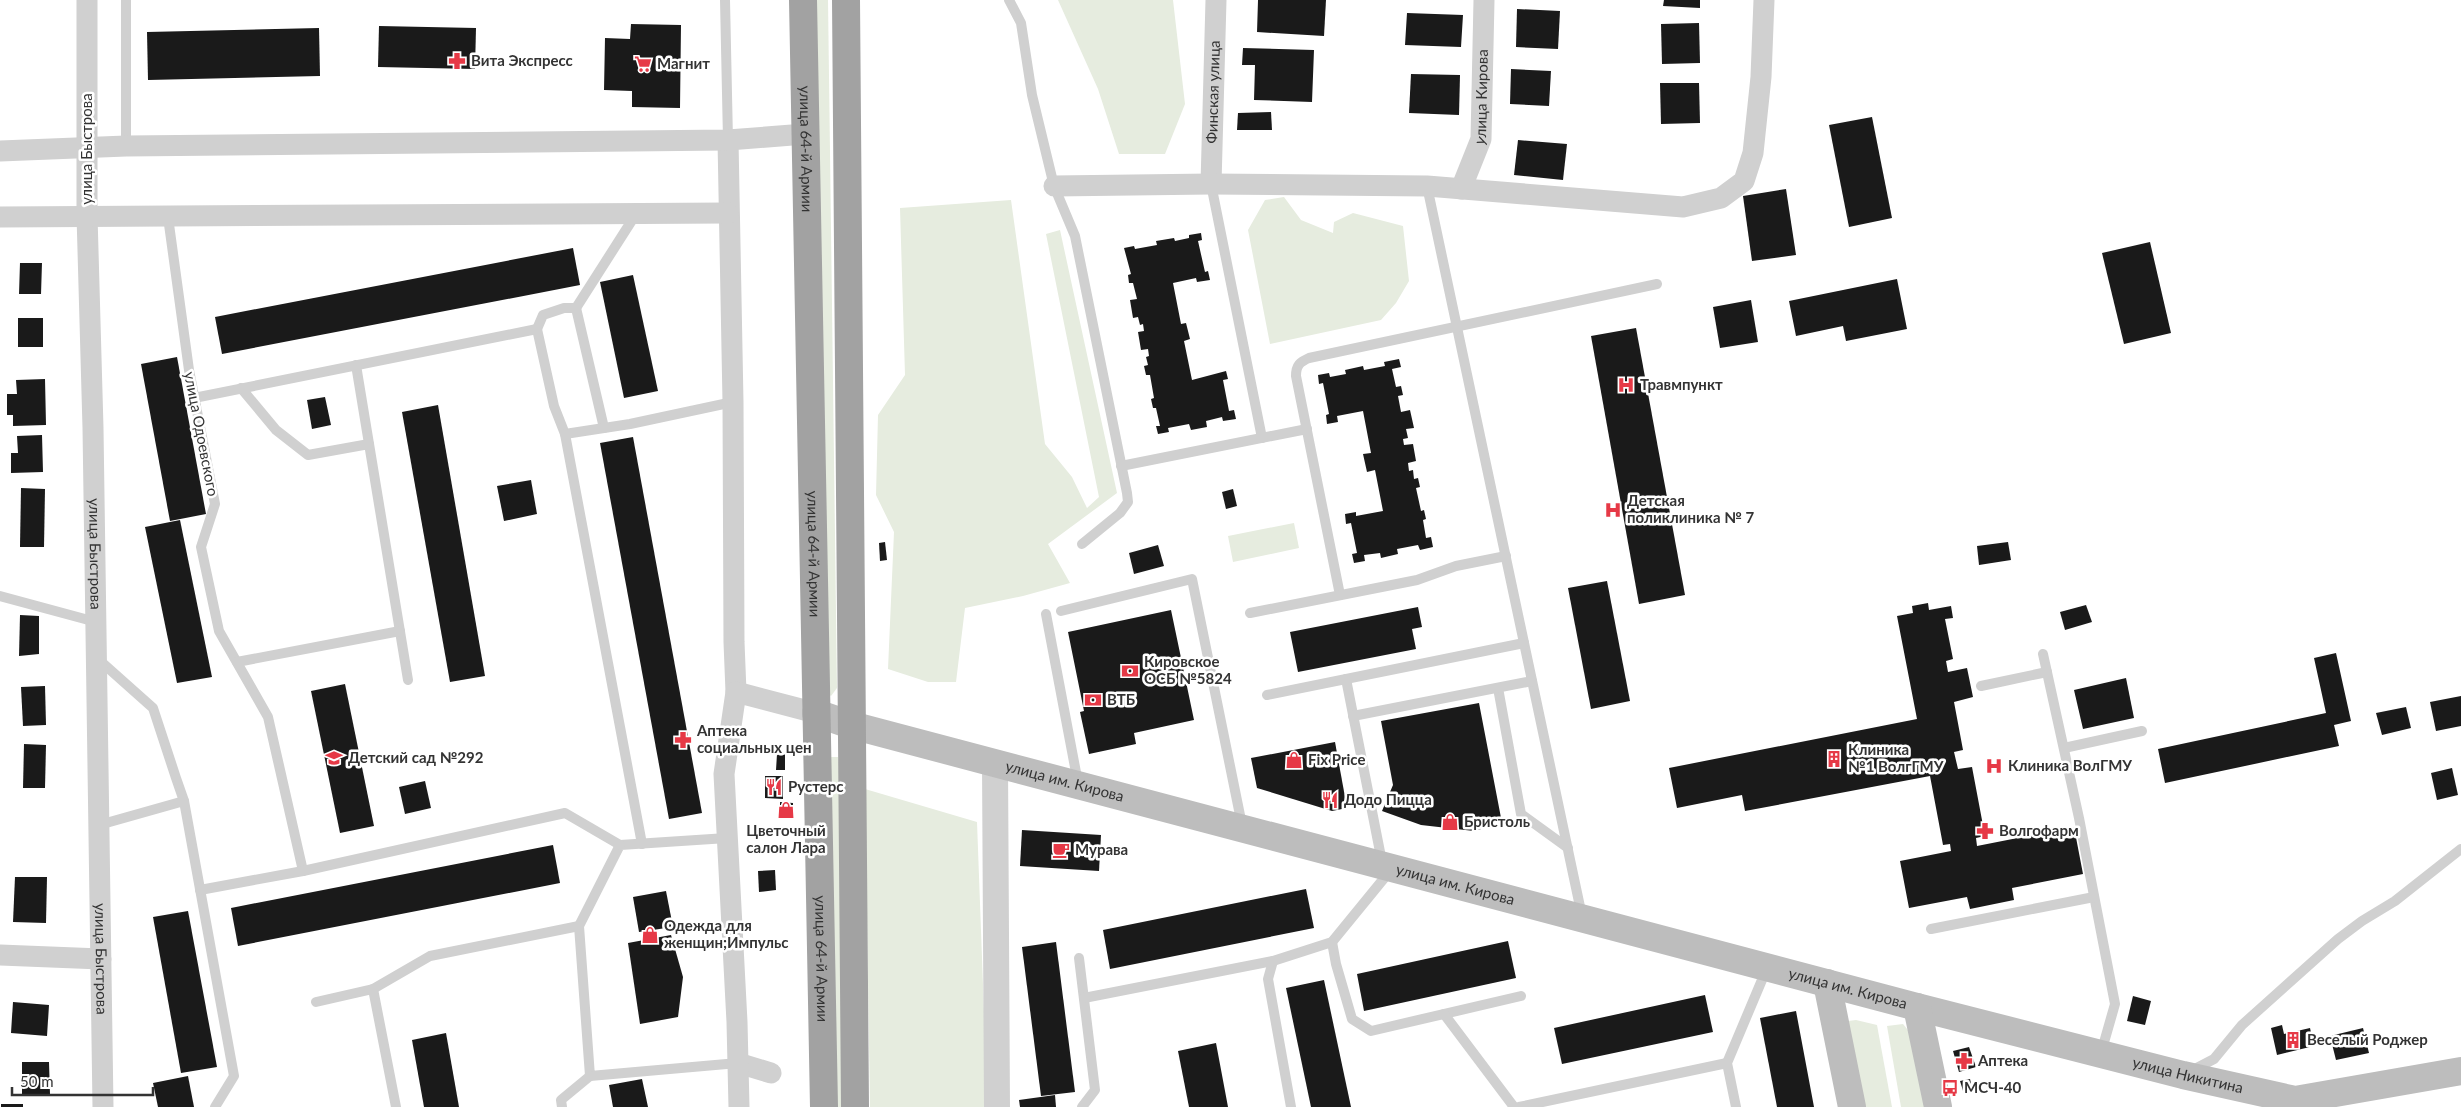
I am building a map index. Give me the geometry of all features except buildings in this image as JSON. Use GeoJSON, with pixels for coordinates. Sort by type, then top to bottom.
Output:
{"type":"FeatureCollection","features":[{"type":"Feature","properties":{"kind":"highway","name":"улица 64-й Армии"},"geometry":{"type":"LineString","coordinates":[[803,0],[824,1107]]}},
{"type":"Feature","properties":{"kind":"highway"},"geometry":{"type":"LineString","coordinates":[[846,0],[855,1107]]}},
{"type":"Feature","properties":{"kind":"main road","name":"улица им. Кирова"},"geometry":{"type":"LineString","coordinates":[[816,713],[851,725],[1917,1007]]}},
{"type":"Feature","properties":{"kind":"main road"},"geometry":{"type":"LineString","coordinates":[[1828,984],[1852,1107]]}},
{"type":"Feature","properties":{"kind":"main road","name":"улица Никитина"},"geometry":{"type":"LineString","coordinates":[[1917,1007],[2295,1104],[2461,1071]]}},
{"type":"Feature","properties":{"kind":"main road"},"geometry":{"type":"LineString","coordinates":[[1917,1007],[1938,1107]]}},
{"type":"Feature","properties":{"kind":"street","name":"улица Быстрова"},"geometry":{"type":"LineString","coordinates":[[87,0],[87,216],[91,305],[103,1107]]}},
{"type":"Feature","properties":{"kind":"street","name":"Финская улица"},"geometry":{"type":"LineString","coordinates":[[1212,184],[1216,0]]}},
{"type":"Feature","properties":{"kind":"street","name":"улица Кирова"},"geometry":{"type":"LineString","coordinates":[[1460,189],[1481,139],[1484,0]]}},
{"type":"Feature","properties":{"kind":"street"},"geometry":{"type":"LineString","coordinates":[[1054,186],[1212,184],[1427,186],[1682,207],[1721,198],[1744,181],[1753,154],[1761,77],[1764,0]]}},
{"type":"Feature","properties":{"kind":"street"},"geometry":{"type":"LineString","coordinates":[[0,151],[126,146],[728,140],[805,134]]}},
{"type":"Feature","properties":{"kind":"street"},"geometry":{"type":"LineString","coordinates":[[728,140],[728,212],[734,402],[734,642],[736,692],[724,774],[739,1107]]}},
{"type":"Feature","properties":{"kind":"street"},"geometry":{"type":"LineString","coordinates":[[0,217],[728,212]]}},
{"type":"Feature","properties":{"kind":"street"},"geometry":{"type":"LineString","coordinates":[[736,692],[816,713]]}},
{"type":"Feature","properties":{"kind":"street"},"geometry":{"type":"LineString","coordinates":[[995,763],[997,1107]]}},
{"type":"Feature","properties":{"kind":"street"},"geometry":{"type":"LineString","coordinates":[[0,955],[101,959]]}},
{"type":"Feature","properties":{"kind":"street"},"geometry":{"type":"LineString","coordinates":[[738,1063],[771,1074]]}},
{"type":"Feature","properties":{"kind":"lane"},"geometry":{"type":"LineString","coordinates":[[126,0],[126,146]]}},
{"type":"Feature","properties":{"kind":"lane"},"geometry":{"type":"LineString","coordinates":[[725,0],[728,140]]}},
{"type":"Feature","properties":{"kind":"lane"},"geometry":{"type":"LineString","coordinates":[[1009,0],[1021,23],[1032,94],[1054,186],[1075,236],[1128,502],[1125,508],[1082,544]]}},
{"type":"Feature","properties":{"kind":"lane"},"geometry":{"type":"LineString","coordinates":[[1212,184],[1262,438]]}},
{"type":"Feature","properties":{"kind":"lane"},"geometry":{"type":"LineString","coordinates":[[1427,186],[1583,919]]}},
{"type":"Feature","properties":{"kind":"lane"},"geometry":{"type":"LineString","coordinates":[[604,428],[576,308],[637,212]]}},
{"type":"Feature","properties":{"kind":"lane","name":"улица Одоевского"},"geometry":{"type":"LineString","coordinates":[[168,217],[194,398],[215,504],[201,547],[219,631],[268,717],[302,871]]}},
{"type":"Feature","properties":{"kind":"lane"},"geometry":{"type":"LineString","coordinates":[[1340,595],[1296,376],[1296,368],[1300,362],[1310,358],[1657,284]]}},
{"type":"Feature","properties":{"kind":"lane"},"geometry":{"type":"LineString","coordinates":[[576,308],[564,308],[543,315],[537,329],[554,406],[565,434],[642,844]]}},
{"type":"Feature","properties":{"kind":"lane"},"geometry":{"type":"LineString","coordinates":[[194,398],[537,329]]}},
{"type":"Feature","properties":{"kind":"lane"},"geometry":{"type":"LineString","coordinates":[[356,365],[408,680]]}},
{"type":"Feature","properties":{"kind":"lane"},"geometry":{"type":"LineString","coordinates":[[241,388],[276,430],[308,455],[368,444]]}},
{"type":"Feature","properties":{"kind":"lane"},"geometry":{"type":"LineString","coordinates":[[565,434],[734,402]]}},
{"type":"Feature","properties":{"kind":"lane"},"geometry":{"type":"LineString","coordinates":[[1121,466],[1307,429]]}},
{"type":"Feature","properties":{"kind":"lane"},"geometry":{"type":"LineString","coordinates":[[1250,613],[1417,580],[1456,566],[1506,556]]}},
{"type":"Feature","properties":{"kind":"lane"},"geometry":{"type":"LineString","coordinates":[[1061,611],[1192,579],[1243,828]]}},
{"type":"Feature","properties":{"kind":"lane"},"geometry":{"type":"LineString","coordinates":[[0,596],[96,622]]}},
{"type":"Feature","properties":{"kind":"lane"},"geometry":{"type":"LineString","coordinates":[[1046,614],[1078,784]]}},
{"type":"Feature","properties":{"kind":"lane"},"geometry":{"type":"LineString","coordinates":[[237,662],[400,630]]}},
{"type":"Feature","properties":{"kind":"lane"},"geometry":{"type":"LineString","coordinates":[[1267,695],[1524,643]]}},
{"type":"Feature","properties":{"kind":"lane"},"geometry":{"type":"LineString","coordinates":[[2043,654],[2064,748],[2115,1004],[2101,1054]]}},
{"type":"Feature","properties":{"kind":"lane"},"geometry":{"type":"LineString","coordinates":[[97,658],[153,708],[184,801],[234,1076],[215,1107]]}},
{"type":"Feature","properties":{"kind":"lane"},"geometry":{"type":"LineString","coordinates":[[1981,686],[2047,672]]}},
{"type":"Feature","properties":{"kind":"lane"},"geometry":{"type":"LineString","coordinates":[[1084,998],[1273,961],[1332,942],[1387,867],[1346,679]]}},
{"type":"Feature","properties":{"kind":"lane"},"geometry":{"type":"LineString","coordinates":[[1353,716],[1532,681]]}},
{"type":"Feature","properties":{"kind":"lane"},"geometry":{"type":"LineString","coordinates":[[1498,688],[1522,814],[1568,848]]}},
{"type":"Feature","properties":{"kind":"lane"},"geometry":{"type":"LineString","coordinates":[[2064,748],[2142,730]]}},
{"type":"Feature","properties":{"kind":"lane"},"geometry":{"type":"LineString","coordinates":[[99,825],[184,801]]}},
{"type":"Feature","properties":{"kind":"lane"},"geometry":{"type":"LineString","coordinates":[[200,890],[302,871],[564,814],[620,845],[727,838]]}},
{"type":"Feature","properties":{"kind":"lane"},"geometry":{"type":"LineString","coordinates":[[590,1076],[579,926],[620,845]]}},
{"type":"Feature","properties":{"kind":"lane"},"geometry":{"type":"LineString","coordinates":[[2183,1076],[2214,1059],[2242,1024],[2338,939],[2362,921],[2395,901],[2461,849]]}},
{"type":"Feature","properties":{"kind":"lane"},"geometry":{"type":"LineString","coordinates":[[1931,928],[2094,897]]}},
{"type":"Feature","properties":{"kind":"lane"},"geometry":{"type":"LineString","coordinates":[[316,1002],[374,989],[430,956],[579,926]]}},
{"type":"Feature","properties":{"kind":"lane"},"geometry":{"type":"LineString","coordinates":[[1332,942],[1336,964],[1352,1020],[1372,1031],[1521,996]]}},
{"type":"Feature","properties":{"kind":"lane"},"geometry":{"type":"LineString","coordinates":[[1079,958],[1095,1090],[1082,1107]]}},
{"type":"Feature","properties":{"kind":"lane"},"geometry":{"type":"LineString","coordinates":[[1273,961],[1268,979],[1291,1107]]}},
{"type":"Feature","properties":{"kind":"lane"},"geometry":{"type":"LineString","coordinates":[[1736,1107],[1726,1063],[1767,968]]}},
{"type":"Feature","properties":{"kind":"lane"},"geometry":{"type":"LineString","coordinates":[[374,989],[396,1107]]}},
{"type":"Feature","properties":{"kind":"lane"},"geometry":{"type":"LineString","coordinates":[[1444,1014],[1514,1107]]}},
{"type":"Feature","properties":{"kind":"lane"},"geometry":{"type":"LineString","coordinates":[[562,1107],[560,1100],[590,1076],[738,1063]]}},
{"type":"Feature","properties":{"kind":"lane"},"geometry":{"type":"LineString","coordinates":[[1519,1107],[1726,1063]]}},
{"type":"Feature","properties":{"kind":"shaded area"},"geometry":{"type":"Polygon","coordinates":[[[815,0],[828,0],[837,688],[831,696],[823,689],[815,0]]]}},
{"type":"Feature","properties":{"kind":"shaded area"},"geometry":{"type":"Polygon","coordinates":[[[1058,0],[1173,0],[1185,104],[1165,154],[1119,154],[1098,89],[1058,0]]]}},
{"type":"Feature","properties":{"kind":"shaded area"},"geometry":{"type":"Polygon","coordinates":[[[1284,197],[1301,220],[1333,233],[1334,222],[1353,213],[1403,226],[1409,281],[1396,303],[1381,320],[1270,344],[1248,230],[1265,200],[1284,197]]]}},
{"type":"Feature","properties":{"kind":"shaded area"},"geometry":{"type":"Polygon","coordinates":[[[1011,200],[1045,444],[1072,477],[1087,508],[1099,497],[1046,234],[1060,230],[1117,493],[1048,544],[1070,583],[1023,596],[965,608],[956,682],[928,682],[888,669],[894,532],[876,495],[878,415],[905,375],[900,208],[1011,200]]]}},
{"type":"Feature","properties":{"kind":"shaded area"},"geometry":{"type":"Polygon","coordinates":[[[1294,523],[1299,548],[1233,562],[1228,536],[1294,523]]]}},
{"type":"Feature","properties":{"kind":"shaded area"},"geometry":{"type":"Polygon","coordinates":[[[829,757],[838,757],[840,769],[846,1107],[831,1107],[829,757]]]}},
{"type":"Feature","properties":{"kind":"shaded area"},"geometry":{"type":"Polygon","coordinates":[[[865,789],[977,822],[984,1012],[984,1107],[870,1107],[865,789]]]}},
{"type":"Feature","properties":{"kind":"shaded area"},"geometry":{"type":"Polygon","coordinates":[[[1856,1020],[1877,1025],[1892,1107],[1862,1107],[1848,1021],[1856,1020]]]}},
{"type":"Feature","properties":{"kind":"shaded area"},"geometry":{"type":"Polygon","coordinates":[[[1903,1024],[1912,1035],[1928,1107],[1901,1107],[1887,1026],[1903,1024]]]}},
{"type":"Feature","properties":{"kind":"place","name":"Вита Экспресс"},"geometry":{"type":"Point","coordinates":[457,61]}},
{"type":"Feature","properties":{"kind":"place","name":"Магнит"},"geometry":{"type":"Point","coordinates":[643,64]}},
{"type":"Feature","properties":{"kind":"place","name":"Травмпункт"},"geometry":{"type":"Point","coordinates":[1626,385]}},
{"type":"Feature","properties":{"kind":"place","name":"Детская поликлиника № 7"},"geometry":{"type":"Point","coordinates":[1613,510]}},
{"type":"Feature","properties":{"kind":"place","name":"Кировское ОСБ №5824"},"geometry":{"type":"Point","coordinates":[1130,671]}},
{"type":"Feature","properties":{"kind":"place","name":"ВТБ"},"geometry":{"type":"Point","coordinates":[1093,700]}},
{"type":"Feature","properties":{"kind":"place","name":"Аптека социальных цен"},"geometry":{"type":"Point","coordinates":[683,740]}},
{"type":"Feature","properties":{"kind":"place","name":"Детский сад №292"},"geometry":{"type":"Point","coordinates":[334,758]}},
{"type":"Feature","properties":{"kind":"place","name":"Клиника №1 ВолгГМУ"},"geometry":{"type":"Point","coordinates":[1834,759]}},
{"type":"Feature","properties":{"kind":"place","name":"Fix Price"},"geometry":{"type":"Point","coordinates":[1294,760]}},
{"type":"Feature","properties":{"kind":"place","name":"Клиника ВолГМУ"},"geometry":{"type":"Point","coordinates":[1994,766]}},
{"type":"Feature","properties":{"kind":"place","name":"Рустерс"},"geometry":{"type":"Point","coordinates":[774,787]}},
{"type":"Feature","properties":{"kind":"place","name":"Додо Пицца"},"geometry":{"type":"Point","coordinates":[1330,800]}},
{"type":"Feature","properties":{"kind":"place","name":"Цветочный салон Лара"},"geometry":{"type":"Point","coordinates":[786,810]}},
{"type":"Feature","properties":{"kind":"place","name":"Бристоль"},"geometry":{"type":"Point","coordinates":[1450,822]}},
{"type":"Feature","properties":{"kind":"place","name":"Волгофарм"},"geometry":{"type":"Point","coordinates":[1985,831]}},
{"type":"Feature","properties":{"kind":"place","name":"Мурава"},"geometry":{"type":"Point","coordinates":[1061,850]}},
{"type":"Feature","properties":{"kind":"place","name":"Одежда для женщин;Импульс"},"geometry":{"type":"Point","coordinates":[650,935]}},
{"type":"Feature","properties":{"kind":"place","name":"Веселый Роджер"},"geometry":{"type":"Point","coordinates":[2293,1040]}},
{"type":"Feature","properties":{"kind":"place","name":"Аптека"},"geometry":{"type":"Point","coordinates":[1964,1061]}},
{"type":"Feature","properties":{"kind":"place","name":"МСЧ-40"},"geometry":{"type":"Point","coordinates":[1950,1088]}}]}
